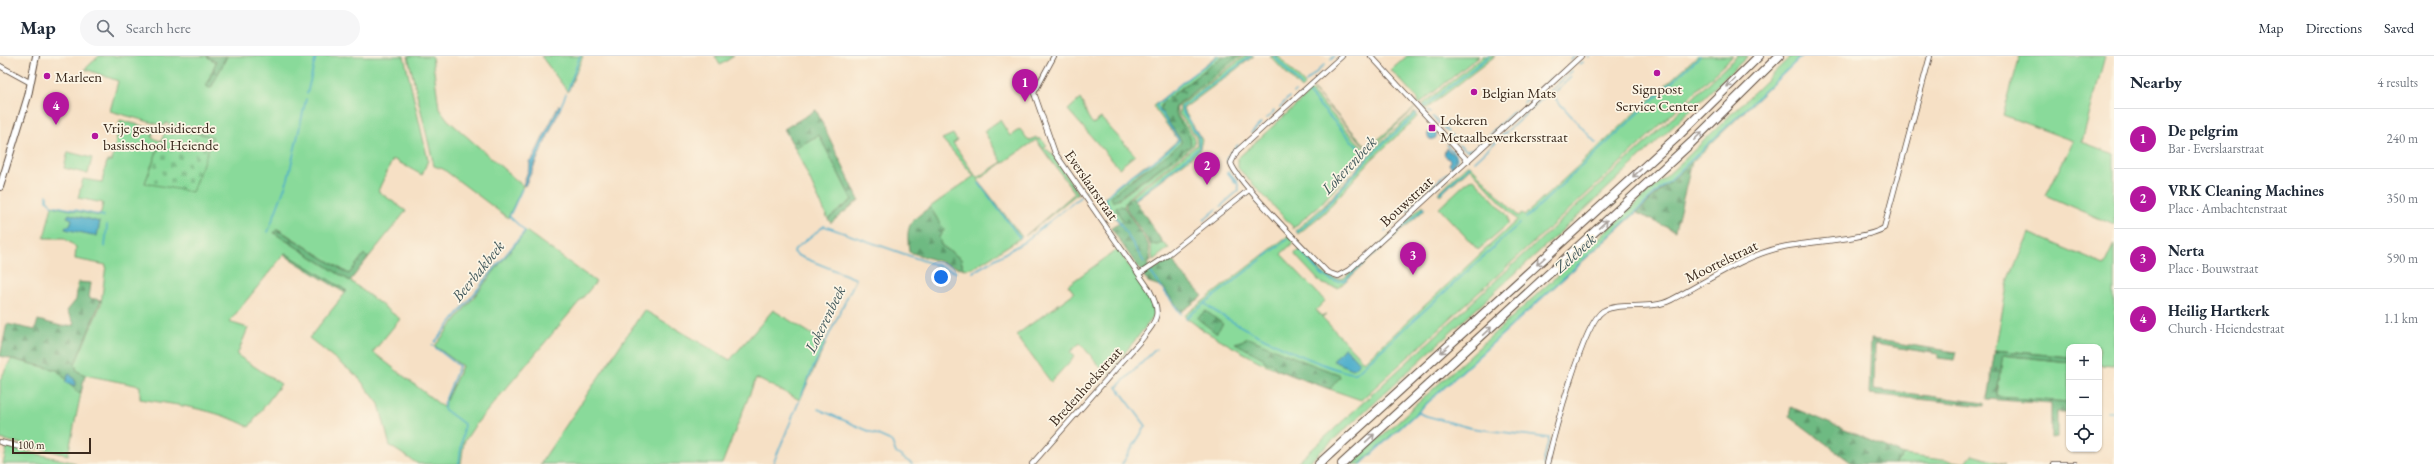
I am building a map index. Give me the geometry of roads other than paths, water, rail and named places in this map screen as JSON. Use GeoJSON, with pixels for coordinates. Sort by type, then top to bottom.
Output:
{"type":"FeatureCollection","features":[{"type":"Feature","properties":{"kind":"highway"},"geometry":{"type":"LineString","coordinates":[[1319,464],[1671,142],[1759,56]]}},
{"type":"Feature","properties":{"kind":"highway"},"geometry":{"type":"LineString","coordinates":[[1342,464],[1691,143],[1779,56]]}},
{"type":"Feature","properties":{"kind":"main road"},"geometry":{"type":"LineString","coordinates":[[0,187],[31,83],[36,56]]}},
{"type":"Feature","properties":{"kind":"street","name":"Everslaarstraat"},"geometry":{"type":"LineString","coordinates":[[1054,56],[1034,93],[1050,142],[1055,153],[1139,274],[1157,306],[1158,314],[1155,323]]}},
{"type":"Feature","properties":{"kind":"street"},"geometry":{"type":"LineString","coordinates":[[1139,274],[1250,189],[1232,168],[1234,155],[1342,56]]}},
{"type":"Feature","properties":{"kind":"street"},"geometry":{"type":"LineString","coordinates":[[1371,56],[1468,161]]}},
{"type":"Feature","properties":{"kind":"street","name":"Bouwstraat"},"geometry":{"type":"LineString","coordinates":[[1250,189],[1327,272],[1338,276],[1349,270],[1581,56]]}},
{"type":"Feature","properties":{"kind":"street","name":"Moortelstraat"},"geometry":{"type":"LineString","coordinates":[[1547,464],[1555,426],[1581,354],[1595,319],[1603,311],[1660,305],[1730,267],[1765,252],[1806,242],[1872,234],[1884,228],[1930,56]]}},
{"type":"Feature","properties":{"kind":"street"},"geometry":{"type":"LineString","coordinates":[[0,66],[31,83]]}},
{"type":"Feature","properties":{"kind":"street","name":"Bredenhoekstraat"},"geometry":{"type":"LineString","coordinates":[[1032,464],[1155,323]]}},
{"type":"Feature","properties":{"kind":"street"},"geometry":{"type":"LineString","coordinates":[[0,442],[20,447]]}},
{"type":"Feature","properties":{"kind":"street"},"geometry":{"type":"LineString","coordinates":[[2053,464],[2075,464]]}},
{"type":"Feature","properties":{"kind":"water"},"geometry":{"type":"Polygon","coordinates":[[[559,105],[561,107],[525,186],[523,185],[530,165],[529,161],[532,160],[559,105]]]}},
{"type":"Feature","properties":{"kind":"water"},"geometry":{"type":"Polygon","coordinates":[[[1432,130],[1437,135],[1432,140],[1427,135],[1432,130]]]}},
{"type":"Feature","properties":{"kind":"water"},"geometry":{"type":"Polygon","coordinates":[[[1446,148],[1456,157],[1453,168],[1449,165],[1450,161],[1444,154],[1446,148]]]}},
{"type":"Feature","properties":{"kind":"water"},"geometry":{"type":"Polygon","coordinates":[[[69,214],[100,222],[97,236],[65,229],[66,226],[70,226],[72,219],[67,217],[69,214]]]}},
{"type":"Feature","properties":{"kind":"water"},"geometry":{"type":"Polygon","coordinates":[[[1345,347],[1359,363],[1353,369],[1333,361],[1345,347]]]}},
{"type":"Feature","properties":{"kind":"water"},"geometry":{"type":"Polygon","coordinates":[[[69,373],[75,380],[75,386],[65,382],[69,373]]]}},
{"type":"Feature","properties":{"kind":"waterway"},"geometry":{"type":"LineString","coordinates":[[307,94],[316,56]]}},
{"type":"Feature","properties":{"kind":"waterway","name":"Beerbakbeek"},"geometry":{"type":"LineString","coordinates":[[568,90],[580,56]]}},
{"type":"Feature","properties":{"kind":"waterway"},"geometry":{"type":"LineString","coordinates":[[1144,262],[1105,199],[1122,182],[1161,156],[1179,140],[1156,105],[1184,81],[1218,56]]}},
{"type":"Feature","properties":{"kind":"waterway"},"geometry":{"type":"LineString","coordinates":[[1135,199],[1199,148],[1199,137],[1182,111],[1182,107],[1251,56]]}},
{"type":"Feature","properties":{"kind":"waterway"},"geometry":{"type":"LineString","coordinates":[[1274,56],[1301,86]]}},
{"type":"Feature","properties":{"kind":"waterway"},"geometry":{"type":"LineString","coordinates":[[1331,60],[1334,56]]}},
{"type":"Feature","properties":{"kind":"waterway","name":"Lokerenbeek"},"geometry":{"type":"LineString","coordinates":[[1424,107],[1489,56]]}},
{"type":"Feature","properties":{"kind":"waterway"},"geometry":{"type":"LineString","coordinates":[[1571,60],[1574,56]]}},
{"type":"Feature","properties":{"kind":"waterway"},"geometry":{"type":"LineString","coordinates":[[1526,218],[1700,56]]}},
{"type":"Feature","properties":{"kind":"waterway","name":"Zelebeek"},"geometry":{"type":"LineString","coordinates":[[1361,464],[1652,197],[1802,56]]}},
{"type":"Feature","properties":{"kind":"waterway"},"geometry":{"type":"LineString","coordinates":[[1580,65],[1583,62]]}},
{"type":"Feature","properties":{"kind":"waterway"},"geometry":{"type":"LineString","coordinates":[[1306,82],[1324,65]]}},
{"type":"Feature","properties":{"kind":"waterway"},"geometry":{"type":"LineString","coordinates":[[1475,161],[1572,71]]}},
{"type":"Feature","properties":{"kind":"waterway"},"geometry":{"type":"LineString","coordinates":[[1547,81],[1551,77]]}},
{"type":"Feature","properties":{"kind":"waterway"},"geometry":{"type":"LineString","coordinates":[[1571,77],[1552,95],[1596,143]]}},
{"type":"Feature","properties":{"kind":"waterway"},"geometry":{"type":"LineString","coordinates":[[1523,103],[1543,85]]}},
{"type":"Feature","properties":{"kind":"waterway","name":"Beerbakbeek"},"geometry":{"type":"LineString","coordinates":[[560,108],[566,94]]}},
{"type":"Feature","properties":{"kind":"waterway"},"geometry":{"type":"LineString","coordinates":[[1309,94],[1362,152]]}},
{"type":"Feature","properties":{"kind":"waterway"},"geometry":{"type":"LineString","coordinates":[[1280,107],[1289,97]]}},
{"type":"Feature","properties":{"kind":"waterway"},"geometry":{"type":"LineString","coordinates":[[268,232],[288,179],[306,99]]}},
{"type":"Feature","properties":{"kind":"waterway"},"geometry":{"type":"LineString","coordinates":[[1459,145],[1466,150],[1474,149],[1515,110]]}},
{"type":"Feature","properties":{"kind":"waterway"},"geometry":{"type":"LineString","coordinates":[[1267,118],[1274,111]]}},
{"type":"Feature","properties":{"kind":"waterway","name":"Lokerenbeek"},"geometry":{"type":"LineString","coordinates":[[1297,232],[1321,212],[1368,158],[1417,113]]}},
{"type":"Feature","properties":{"kind":"waterway"},"geometry":{"type":"LineString","coordinates":[[1433,117],[1439,123]]}},
{"type":"Feature","properties":{"kind":"waterway"},"geometry":{"type":"LineString","coordinates":[[1251,133],[1261,123]]}},
{"type":"Feature","properties":{"kind":"waterway"},"geometry":{"type":"LineString","coordinates":[[1441,125],[1448,132]]}},
{"type":"Feature","properties":{"kind":"waterway"},"geometry":{"type":"LineString","coordinates":[[1450,135],[1457,142]]}},
{"type":"Feature","properties":{"kind":"waterway"},"geometry":{"type":"LineString","coordinates":[[1227,162],[1228,156],[1238,145]]}},
{"type":"Feature","properties":{"kind":"waterway"},"geometry":{"type":"LineString","coordinates":[[1447,145],[1457,157],[1456,165],[1452,169]]}},
{"type":"Feature","properties":{"kind":"waterway"},"geometry":{"type":"LineString","coordinates":[[1440,193],[1470,166]]}},
{"type":"Feature","properties":{"kind":"waterway"},"geometry":{"type":"LineString","coordinates":[[1221,206],[1239,190],[1237,181],[1228,171]]}},
{"type":"Feature","properties":{"kind":"waterway"},"geometry":{"type":"LineString","coordinates":[[1227,172],[1236,183]]}},
{"type":"Feature","properties":{"kind":"waterway"},"geometry":{"type":"LineString","coordinates":[[1385,231],[1447,173]]}},
{"type":"Feature","properties":{"kind":"waterway"},"geometry":{"type":"LineString","coordinates":[[979,183],[1020,238]]}},
{"type":"Feature","properties":{"kind":"waterway","name":"Beerbakbeek"},"geometry":{"type":"LineString","coordinates":[[510,215],[522,189]]}},
{"type":"Feature","properties":{"kind":"waterway"},"geometry":{"type":"LineString","coordinates":[[47,195],[47,200],[50,203]]}},
{"type":"Feature","properties":{"kind":"waterway","name":"Lokerenbeek"},"geometry":{"type":"LineString","coordinates":[[973,272],[1024,242],[1080,197]]}},
{"type":"Feature","properties":{"kind":"waterway"},"geometry":{"type":"LineString","coordinates":[[51,205],[104,216]]}},
{"type":"Feature","properties":{"kind":"waterway"},"geometry":{"type":"LineString","coordinates":[[1300,250],[1314,267],[1325,277],[1331,280],[1345,280],[1425,207]]}},
{"type":"Feature","properties":{"kind":"waterway"},"geometry":{"type":"LineString","coordinates":[[1204,220],[1217,209]]}},
{"type":"Feature","properties":{"kind":"waterway","name":"Beerbakbeek"},"geometry":{"type":"LineString","coordinates":[[435,342],[525,231],[509,216]]}},
{"type":"Feature","properties":{"kind":"waterway"},"geometry":{"type":"LineString","coordinates":[[1205,303],[1214,311],[1231,321],[1278,345],[1326,366],[1345,372],[1356,373],[1520,223]]}},
{"type":"Feature","properties":{"kind":"waterway"},"geometry":{"type":"LineString","coordinates":[[105,247],[107,225]]}},
{"type":"Feature","properties":{"kind":"waterway","name":"Lokerenbeek"},"geometry":{"type":"LineString","coordinates":[[773,464],[812,370],[856,279],[797,255],[794,252],[795,249],[824,226],[956,272]]}},
{"type":"Feature","properties":{"kind":"waterway","name":"Lokerenbeek"},"geometry":{"type":"LineString","coordinates":[[1186,318],[1289,238]]}},
{"type":"Feature","properties":{"kind":"waterway"},"geometry":{"type":"LineString","coordinates":[[1149,270],[1181,314]]}},
{"type":"Feature","properties":{"kind":"waterway","name":"Beerbakbeek"},"geometry":{"type":"LineString","coordinates":[[432,345],[459,366],[444,403],[444,409],[464,424],[459,464]]}},
{"type":"Feature","properties":{"kind":"waterway","name":"Lokerenbeek"},"geometry":{"type":"LineString","coordinates":[[1122,464],[1146,426],[1117,387],[1156,349]]}},
{"type":"Feature","properties":{"kind":"waterway"},"geometry":{"type":"LineString","coordinates":[[818,409],[889,440],[892,442],[896,453],[912,464]]}},
{"type":"Feature","properties":{"kind":"waterway"},"geometry":{"type":"LineString","coordinates":[[2107,411],[2114,411]]}},
{"type":"Feature","properties":{"kind":"waterway"},"geometry":{"type":"LineString","coordinates":[[1418,412],[1423,415],[1471,428],[1549,438],[1543,464]]}},
{"type":"Feature","properties":{"kind":"place","name":"Signpost Service Center"},"geometry":{"type":"Point","coordinates":[1657,73]}},
{"type":"Feature","properties":{"kind":"place","name":"Marleen"},"geometry":{"type":"Point","coordinates":[47,76]}},
{"type":"Feature","properties":{"kind":"place","name":"Belgian Mats"},"geometry":{"type":"Point","coordinates":[1474,92]}},
{"type":"Feature","properties":{"kind":"place","name":"De pelgrim"},"geometry":{"type":"Point","coordinates":[1025,102]}},
{"type":"Feature","properties":{"kind":"place","name":"Heilig Hartkerk"},"geometry":{"type":"Point","coordinates":[56,125]}},
{"type":"Feature","properties":{"kind":"place","name":"Lokeren Metaalbewerkersstraat"},"geometry":{"type":"Point","coordinates":[1432,128]}},
{"type":"Feature","properties":{"kind":"place","name":"Vrije gesubsidieerde basisschool Heiende"},"geometry":{"type":"Point","coordinates":[95,136]}},
{"type":"Feature","properties":{"kind":"place","name":"VRK Cleaning Machines"},"geometry":{"type":"Point","coordinates":[1207,185]}},
{"type":"Feature","properties":{"kind":"place","name":"Nerta"},"geometry":{"type":"Point","coordinates":[1413,275]}}]}
